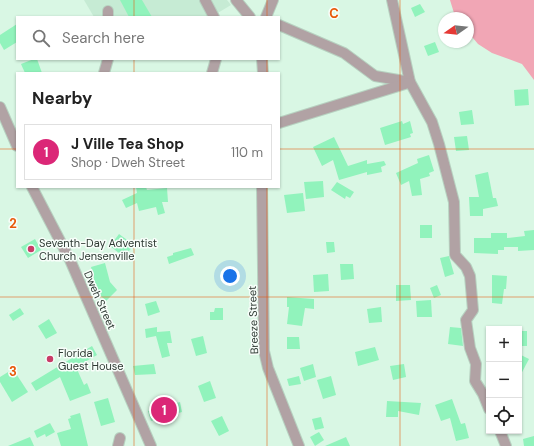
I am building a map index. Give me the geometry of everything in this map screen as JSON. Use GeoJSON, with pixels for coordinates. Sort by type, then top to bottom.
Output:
{"type":"FeatureCollection","features":[{"type":"Feature","properties":{"kind":"street"},"geometry":{"type":"LineString","coordinates":[[205,0],[213,16]]}},
{"type":"Feature","properties":{"kind":"street"},"geometry":{"type":"LineString","coordinates":[[236,0],[249,16]]}},
{"type":"Feature","properties":{"kind":"street"},"geometry":{"type":"LineString","coordinates":[[266,16],[273,0]]}},
{"type":"Feature","properties":{"kind":"street"},"geometry":{"type":"LineString","coordinates":[[392,0],[410,82],[432,122],[454,202],[455,255],[466,267],[470,276],[473,310],[466,320],[470,348],[476,364],[475,381],[484,394],[486,400]]}},
{"type":"Feature","properties":{"kind":"street"},"geometry":{"type":"LineString","coordinates":[[280,24],[344,53],[375,76],[410,82]]}},
{"type":"Feature","properties":{"kind":"street"},"geometry":{"type":"LineString","coordinates":[[104,72],[108,60]]}},
{"type":"Feature","properties":{"kind":"street"},"geometry":{"type":"LineString","coordinates":[[212,72],[216,60]]}},
{"type":"Feature","properties":{"kind":"street"},"geometry":{"type":"LineString","coordinates":[[262,60],[263,72]]}},
{"type":"Feature","properties":{"kind":"street"},"geometry":{"type":"LineString","coordinates":[[280,123],[410,82]]}},
{"type":"Feature","properties":{"kind":"street"},"geometry":{"type":"LineString","coordinates":[[0,107],[14,132]]}},
{"type":"Feature","properties":{"kind":"street","name":"Dweh Street"},"geometry":{"type":"LineString","coordinates":[[33,188],[70,260],[151,446]]}},
{"type":"Feature","properties":{"kind":"street","name":"Breeze Street"},"geometry":{"type":"LineString","coordinates":[[262,188],[264,351],[268,368],[299,446]]}},
{"type":"Feature","properties":{"kind":"street"},"geometry":{"type":"LineString","coordinates":[[501,434],[506,446]]}},
{"type":"Feature","properties":{"kind":"shaded area"},"geometry":{"type":"Polygon","coordinates":[[[84,0],[227,0],[231,5],[213,16],[93,16],[84,0]]]}},
{"type":"Feature","properties":{"kind":"shaded area"},"geometry":{"type":"Polygon","coordinates":[[[450,0],[534,0],[534,80],[522,64],[492,53],[478,44],[474,39],[474,12],[454,12],[450,0]]]}},
{"type":"Feature","properties":{"kind":"building"},"geometry":{"type":"Polygon","coordinates":[[[120,0],[142,0],[151,16],[128,16],[120,0]]]}},
{"type":"Feature","properties":{"kind":"building"},"geometry":{"type":"Polygon","coordinates":[[[420,4],[425,12],[415,17],[411,8],[420,4]]]}},
{"type":"Feature","properties":{"kind":"building"},"geometry":{"type":"Polygon","coordinates":[[[16,25],[16,43],[4,50],[0,43],[0,35],[16,25]]]}},
{"type":"Feature","properties":{"kind":"building"},"geometry":{"type":"Polygon","coordinates":[[[435,42],[439,52],[428,56],[424,46],[435,42]]]}},
{"type":"Feature","properties":{"kind":"building"},"geometry":{"type":"Polygon","coordinates":[[[31,60],[37,60],[42,72],[25,72],[21,64],[31,60]]]}},
{"type":"Feature","properties":{"kind":"building"},"geometry":{"type":"Polygon","coordinates":[[[528,89],[529,105],[515,106],[514,90],[528,89]]]}},
{"type":"Feature","properties":{"kind":"building"},"geometry":{"type":"Polygon","coordinates":[[[472,110],[474,124],[461,125],[459,112],[472,110]]]}},
{"type":"Feature","properties":{"kind":"building"},"geometry":{"type":"Polygon","coordinates":[[[402,121],[403,124],[410,121],[413,133],[410,134],[411,137],[385,145],[380,128],[402,121]]]}},
{"type":"Feature","properties":{"kind":"building"},"geometry":{"type":"Polygon","coordinates":[[[467,136],[469,150],[456,151],[454,137],[467,136]]]}},
{"type":"Feature","properties":{"kind":"building"},"geometry":{"type":"Polygon","coordinates":[[[334,137],[348,166],[367,160],[367,164],[384,161],[386,165],[381,167],[382,172],[367,175],[367,172],[339,180],[333,160],[322,166],[313,147],[334,137]]]}},
{"type":"Feature","properties":{"kind":"building"},"geometry":{"type":"Polygon","coordinates":[[[429,155],[434,171],[429,173],[430,176],[420,179],[422,195],[412,196],[409,181],[401,185],[396,173],[418,163],[417,159],[429,155]]]}},
{"type":"Feature","properties":{"kind":"building"},"geometry":{"type":"Polygon","coordinates":[[[488,172],[493,198],[496,198],[498,206],[483,209],[483,216],[470,216],[469,197],[479,197],[475,175],[488,172]]]}},
{"type":"Feature","properties":{"kind":"building"},"geometry":{"type":"Polygon","coordinates":[[[323,181],[324,197],[306,199],[304,182],[323,181]]]}},
{"type":"Feature","properties":{"kind":"building"},"geometry":{"type":"Polygon","coordinates":[[[337,182],[354,192],[350,198],[346,196],[345,199],[331,190],[337,182]]]}},
{"type":"Feature","properties":{"kind":"building"},"geometry":{"type":"Polygon","coordinates":[[[136,188],[146,188],[147,190],[167,188],[168,202],[162,202],[165,213],[158,215],[156,207],[139,211],[137,203],[126,208],[122,200],[137,193],[136,188]]]}},
{"type":"Feature","properties":{"kind":"building"},"geometry":{"type":"Polygon","coordinates":[[[303,193],[305,211],[287,213],[284,195],[303,193]]]}},
{"type":"Feature","properties":{"kind":"building"},"geometry":{"type":"Polygon","coordinates":[[[420,225],[432,225],[432,238],[420,238],[420,225]]]}},
{"type":"Feature","properties":{"kind":"building"},"geometry":{"type":"Polygon","coordinates":[[[534,230],[534,250],[518,251],[518,247],[504,247],[504,250],[498,250],[498,254],[474,253],[474,238],[491,238],[491,233],[507,233],[507,238],[525,236],[524,231],[534,230]]]}},
{"type":"Feature","properties":{"kind":"building"},"geometry":{"type":"Polygon","coordinates":[[[119,234],[134,245],[124,257],[110,246],[119,234]]]}},
{"type":"Feature","properties":{"kind":"building","name":"Seventh-Day Adventist Church Jensenville"},"geometry":{"type":"Polygon","coordinates":[[[35,239],[41,250],[28,258],[21,247],[35,239]]]}},
{"type":"Feature","properties":{"kind":"building"},"geometry":{"type":"Polygon","coordinates":[[[326,242],[334,242],[335,252],[327,253],[326,242]]]}},
{"type":"Feature","properties":{"kind":"building"},"geometry":{"type":"Polygon","coordinates":[[[191,248],[194,255],[169,264],[167,257],[173,255],[173,253],[191,248]]]}},
{"type":"Feature","properties":{"kind":"building"},"geometry":{"type":"Polygon","coordinates":[[[449,256],[454,274],[445,277],[440,258],[449,256]]]}},
{"type":"Feature","properties":{"kind":"building"},"geometry":{"type":"Polygon","coordinates":[[[105,263],[110,282],[117,290],[106,301],[97,292],[91,267],[105,263]]]}},
{"type":"Feature","properties":{"kind":"building"},"geometry":{"type":"Polygon","coordinates":[[[340,264],[353,264],[354,279],[341,280],[340,264]]]}},
{"type":"Feature","properties":{"kind":"building"},"geometry":{"type":"Polygon","coordinates":[[[328,274],[329,291],[314,292],[313,275],[328,274]]]}},
{"type":"Feature","properties":{"kind":"building"},"geometry":{"type":"Polygon","coordinates":[[[492,275],[507,276],[506,289],[504,289],[502,304],[492,303],[492,275]]]}},
{"type":"Feature","properties":{"kind":"building"},"geometry":{"type":"Polygon","coordinates":[[[396,285],[410,285],[411,300],[396,301],[396,285]]]}},
{"type":"Feature","properties":{"kind":"building"},"geometry":{"type":"Polygon","coordinates":[[[437,285],[441,295],[434,298],[430,288],[437,285]]]}},
{"type":"Feature","properties":{"kind":"building"},"geometry":{"type":"Polygon","coordinates":[[[287,297],[314,299],[314,309],[305,308],[302,326],[287,324],[289,307],[287,307],[287,297]]]}},
{"type":"Feature","properties":{"kind":"building"},"geometry":{"type":"Polygon","coordinates":[[[431,300],[432,317],[417,317],[416,301],[431,300]]]}},
{"type":"Feature","properties":{"kind":"building"},"geometry":{"type":"Polygon","coordinates":[[[156,301],[160,312],[148,316],[145,304],[156,301]]]}},
{"type":"Feature","properties":{"kind":"building"},"geometry":{"type":"Polygon","coordinates":[[[381,307],[382,322],[369,323],[367,309],[381,307]]]}},
{"type":"Feature","properties":{"kind":"building"},"geometry":{"type":"Polygon","coordinates":[[[20,308],[24,314],[13,321],[9,315],[20,308]]]}},
{"type":"Feature","properties":{"kind":"building"},"geometry":{"type":"Polygon","coordinates":[[[215,308],[223,308],[223,320],[210,320],[210,312],[214,312],[215,308]]]}},
{"type":"Feature","properties":{"kind":"building"},"geometry":{"type":"Polygon","coordinates":[[[49,319],[57,333],[46,339],[38,326],[49,319]]]}},
{"type":"Feature","properties":{"kind":"building"},"geometry":{"type":"Polygon","coordinates":[[[157,327],[157,332],[170,331],[172,343],[167,343],[170,356],[162,358],[156,336],[146,338],[145,329],[157,327]]]}},
{"type":"Feature","properties":{"kind":"building"},"geometry":{"type":"Polygon","coordinates":[[[450,327],[461,328],[463,346],[448,344],[450,327]]]}},
{"type":"Feature","properties":{"kind":"building"},"geometry":{"type":"Polygon","coordinates":[[[522,331],[527,331],[527,346],[522,346],[522,331]]]}},
{"type":"Feature","properties":{"kind":"building"},"geometry":{"type":"Polygon","coordinates":[[[203,336],[207,353],[196,356],[191,339],[203,336]]]}},
{"type":"Feature","properties":{"kind":"building"},"geometry":{"type":"Polygon","coordinates":[[[287,337],[299,337],[300,349],[287,349],[287,337]]]}},
{"type":"Feature","properties":{"kind":"building"},"geometry":{"type":"Polygon","coordinates":[[[92,346],[97,355],[76,367],[84,385],[87,383],[91,393],[70,401],[60,377],[36,391],[31,383],[92,346]]]}},
{"type":"Feature","properties":{"kind":"building"},"geometry":{"type":"Polygon","coordinates":[[[375,347],[379,360],[358,366],[355,352],[375,347]]]}},
{"type":"Feature","properties":{"kind":"building"},"geometry":{"type":"Polygon","coordinates":[[[522,356],[529,359],[522,372],[522,356]]]}},
{"type":"Feature","properties":{"kind":"building"},"geometry":{"type":"Polygon","coordinates":[[[154,364],[156,374],[135,375],[133,366],[154,364]]]}},
{"type":"Feature","properties":{"kind":"building"},"geometry":{"type":"Polygon","coordinates":[[[313,364],[316,377],[304,381],[300,368],[313,364]]]}},
{"type":"Feature","properties":{"kind":"building"},"geometry":{"type":"Polygon","coordinates":[[[404,364],[406,377],[393,380],[390,366],[404,364]]]}},
{"type":"Feature","properties":{"kind":"building"},"geometry":{"type":"Polygon","coordinates":[[[13,369],[28,392],[12,402],[0,382],[0,377],[13,369]]]}},
{"type":"Feature","properties":{"kind":"building"},"geometry":{"type":"Polygon","coordinates":[[[299,376],[301,384],[289,386],[287,379],[299,376]]]}},
{"type":"Feature","properties":{"kind":"building"},"geometry":{"type":"Polygon","coordinates":[[[331,376],[336,395],[323,399],[317,380],[331,376]]]}},
{"type":"Feature","properties":{"kind":"building"},"geometry":{"type":"Polygon","coordinates":[[[210,381],[216,398],[204,402],[198,386],[210,381]]]}},
{"type":"Feature","properties":{"kind":"building"},"geometry":{"type":"Polygon","coordinates":[[[108,398],[115,422],[101,426],[94,402],[108,398]]]}},
{"type":"Feature","properties":{"kind":"building"},"geometry":{"type":"Polygon","coordinates":[[[452,399],[461,424],[465,423],[469,438],[456,441],[450,418],[441,421],[435,405],[452,399]]]}},
{"type":"Feature","properties":{"kind":"building"},"geometry":{"type":"Polygon","coordinates":[[[387,401],[421,403],[419,415],[398,411],[398,417],[386,417],[387,401]]]}},
{"type":"Feature","properties":{"kind":"building"},"geometry":{"type":"Polygon","coordinates":[[[180,402],[182,412],[151,421],[148,411],[180,402]]]}},
{"type":"Feature","properties":{"kind":"building"},"geometry":{"type":"Polygon","coordinates":[[[80,413],[88,446],[61,446],[57,433],[71,429],[68,419],[71,418],[70,416],[80,413]]]}},
{"type":"Feature","properties":{"kind":"building"},"geometry":{"type":"Polygon","coordinates":[[[222,416],[229,431],[219,436],[211,421],[222,416]]]}},
{"type":"Feature","properties":{"kind":"building"},"geometry":{"type":"Polygon","coordinates":[[[321,417],[324,428],[315,430],[312,419],[321,417]]]}},
{"type":"Feature","properties":{"kind":"building"},"geometry":{"type":"Polygon","coordinates":[[[50,423],[55,432],[46,437],[45,434],[37,438],[34,431],[50,423]]]}},
{"type":"Feature","properties":{"kind":"building"},"geometry":{"type":"Polygon","coordinates":[[[319,432],[324,440],[315,446],[310,437],[319,432]]]}},
{"type":"Feature","properties":{"kind":"building"},"geometry":{"type":"Polygon","coordinates":[[[534,436],[534,446],[524,446],[523,439],[534,436]]]}},
{"type":"Feature","properties":{"kind":"building"},"geometry":{"type":"Polygon","coordinates":[[[30,437],[34,446],[8,446],[30,437]]]}},
{"type":"Feature","properties":{"kind":"building"},"geometry":{"type":"Polygon","coordinates":[[[346,437],[350,446],[325,446],[346,437]]]}},
{"type":"Feature","properties":{"kind":"place","name":"Seventh-Day Adventist Church Jensenville"},"geometry":{"type":"Point","coordinates":[31,249]}},
{"type":"Feature","properties":{"kind":"place","name":"Florida Guest House"},"geometry":{"type":"Point","coordinates":[50,359]}},
{"type":"Feature","properties":{"kind":"place","name":"J Ville Tea Shop"},"geometry":{"type":"Point","coordinates":[164,410]}}]}
